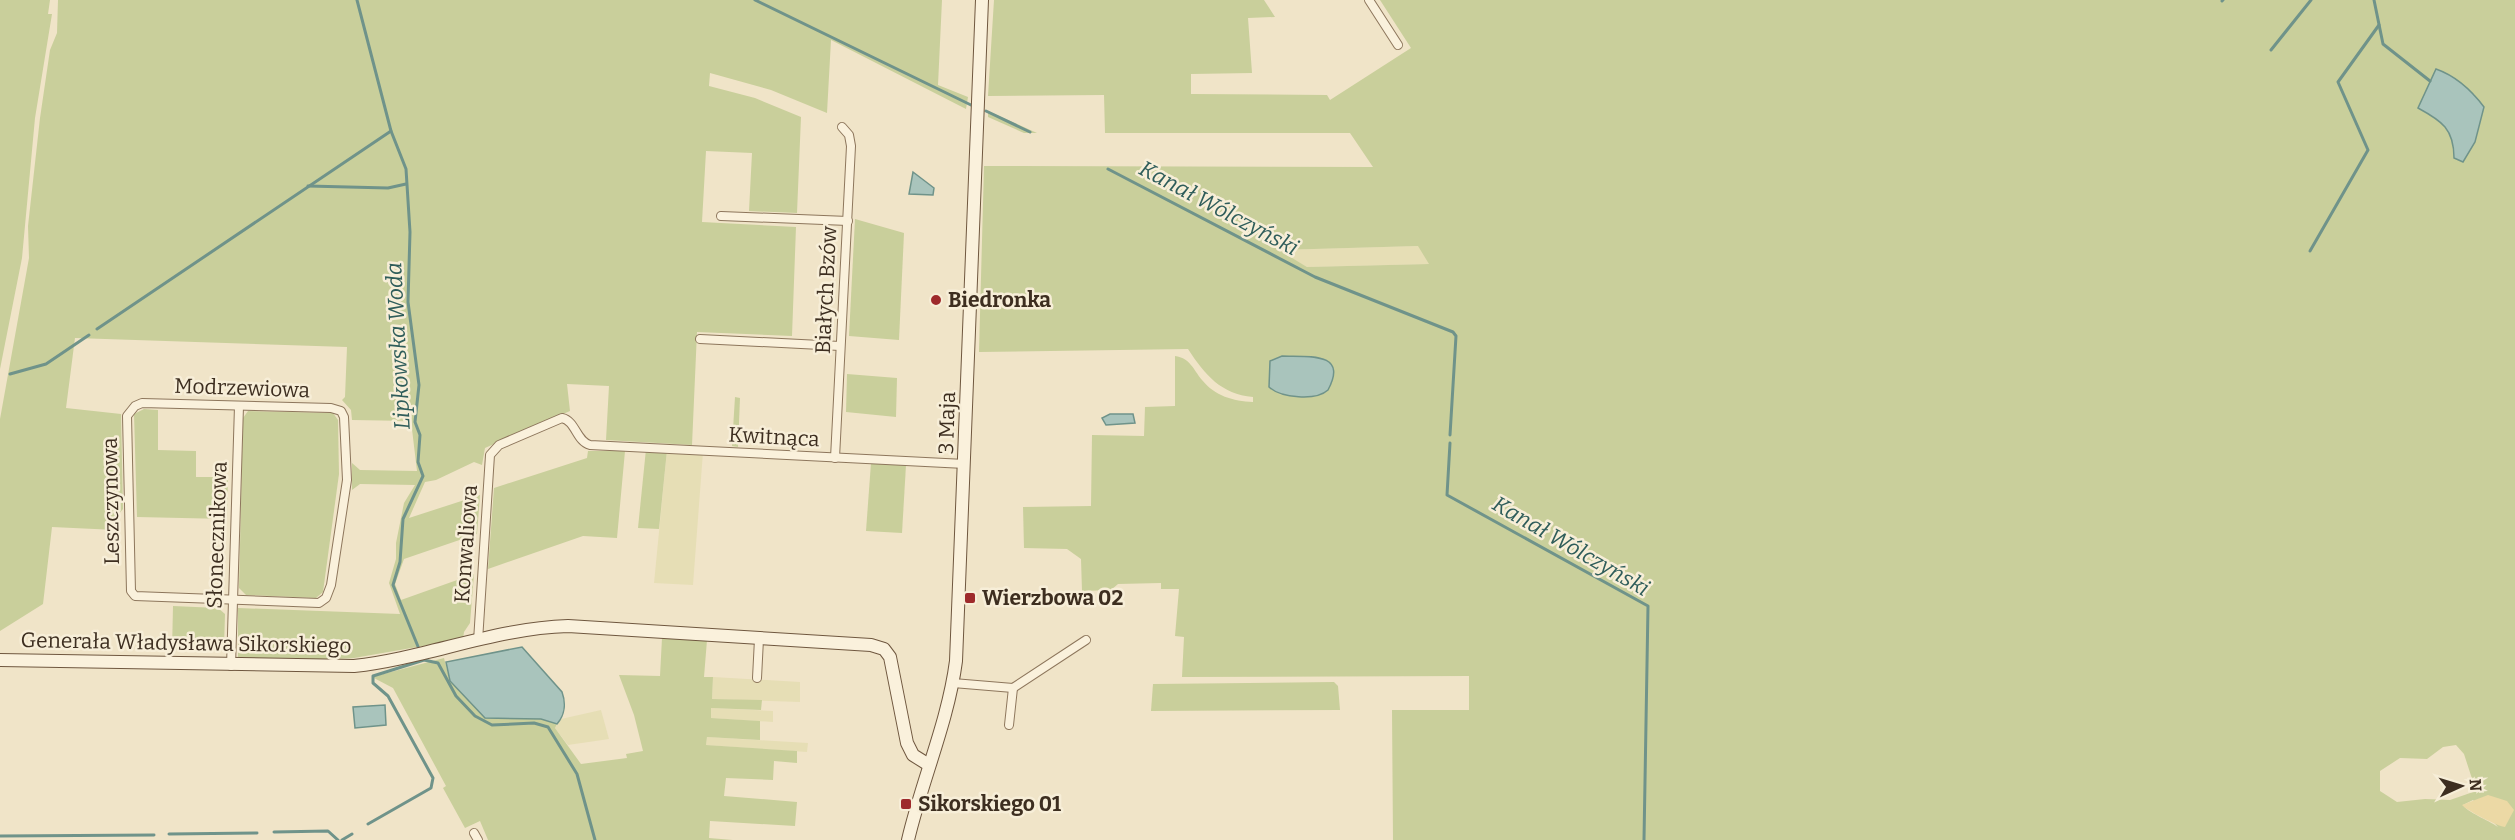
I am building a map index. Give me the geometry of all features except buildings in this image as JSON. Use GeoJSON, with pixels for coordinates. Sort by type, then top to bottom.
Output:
{"type":"FeatureCollection","features":[{"type":"Feature","properties":{"kind":"main road","name":"3 Maja"},"geometry":{"type":"LineString","coordinates":[[909,840],[953,683],[966,464],[982,0]]}},
{"type":"Feature","properties":{"kind":"main road","name":"Generała Władysława Sikorskiego"},"geometry":{"type":"LineString","coordinates":[[0,660],[231,666],[354,666],[543,627],[568,626],[871,645],[884,649],[891,662],[907,743],[913,755],[929,765]]}},
{"type":"Feature","properties":{"kind":"street"},"geometry":{"type":"LineString","coordinates":[[1369,0],[1398,45]]}},
{"type":"Feature","properties":{"kind":"street","name":"Białych Bzów"},"geometry":{"type":"LineString","coordinates":[[835,458],[851,146],[849,135],[842,127]]}},
{"type":"Feature","properties":{"kind":"street"},"geometry":{"type":"LineString","coordinates":[[721,216],[848,221]]}},
{"type":"Feature","properties":{"kind":"street"},"geometry":{"type":"LineString","coordinates":[[700,339],[840,346]]}},
{"type":"Feature","properties":{"kind":"street","name":"Modrzewiowa"},"geometry":{"type":"LineString","coordinates":[[135,406],[151,403],[331,408],[341,411],[344,417],[347,480],[331,585],[326,598],[319,603],[233,601]]}},
{"type":"Feature","properties":{"kind":"street","name":"Leszczynowa"},"geometry":{"type":"LineString","coordinates":[[135,406],[127,416],[131,591],[135,596],[233,601]]}},
{"type":"Feature","properties":{"kind":"street","name":"Słonecznikowa"},"geometry":{"type":"LineString","coordinates":[[231,666],[239,406]]}},
{"type":"Feature","properties":{"kind":"street","name":"Kwitnąca"},"geometry":{"type":"LineString","coordinates":[[492,449],[561,418],[573,425],[582,442],[590,445],[966,464]]}},
{"type":"Feature","properties":{"kind":"street","name":"Konwaliowa"},"geometry":{"type":"LineString","coordinates":[[478,641],[492,449]]}},
{"type":"Feature","properties":{"kind":"street"},"geometry":{"type":"LineString","coordinates":[[757,678],[759,639]]}},
{"type":"Feature","properties":{"kind":"street"},"geometry":{"type":"LineString","coordinates":[[953,683],[1013,688],[1086,640]]}},
{"type":"Feature","properties":{"kind":"street"},"geometry":{"type":"LineString","coordinates":[[1010,724],[1013,688]]}},
{"type":"Feature","properties":{"kind":"shaded area"},"geometry":{"type":"Polygon","coordinates":[[[1419,246],[1430,264],[1307,267],[1278,250],[1419,246]]]}},
{"type":"Feature","properties":{"kind":"shaded area"},"geometry":{"type":"Polygon","coordinates":[[[667,450],[703,452],[693,585],[654,583],[667,450]]]}},
{"type":"Feature","properties":{"kind":"shaded area"},"geometry":{"type":"Polygon","coordinates":[[[713,677],[800,682],[800,702],[712,699],[713,677]]]}},
{"type":"Feature","properties":{"kind":"shaded area"},"geometry":{"type":"Polygon","coordinates":[[[711,708],[773,711],[773,722],[711,718],[711,708]]]}},
{"type":"Feature","properties":{"kind":"shaded area"},"geometry":{"type":"Polygon","coordinates":[[[601,710],[609,739],[568,745],[555,728],[561,719],[601,710]]]}},
{"type":"Feature","properties":{"kind":"shaded area"},"geometry":{"type":"Polygon","coordinates":[[[707,737],[808,743],[807,752],[706,745],[707,737]]]}},
{"type":"Feature","properties":{"kind":"green space"},"geometry":{"type":"Polygon","coordinates":[[[0,0],[50,0],[48,14],[52,14],[35,118],[22,258],[0,369],[0,0]]]}},
{"type":"Feature","properties":{"kind":"green space"},"geometry":{"type":"Polygon","coordinates":[[[58,0],[942,0],[938,85],[968,97],[966,109],[831,40],[827,113],[771,90],[710,73],[709,86],[755,98],[801,117],[797,213],[749,211],[752,153],[706,151],[702,222],[796,227],[792,336],[697,332],[692,445],[606,440],[609,386],[567,384],[570,411],[485,448],[482,465],[474,462],[436,480],[425,482],[409,518],[480,495],[477,534],[404,559],[395,584],[401,600],[474,574],[470,623],[464,632],[463,639],[354,658],[284,661],[238,657],[238,608],[400,614],[389,583],[396,559],[396,543],[404,503],[415,485],[360,484],[352,490],[352,463],[360,470],[417,471],[411,421],[352,420],[351,410],[342,400],[345,397],[347,347],[75,338],[66,408],[121,414],[123,509],[117,516],[116,530],[52,527],[43,604],[0,631],[0,419],[29,258],[28,226],[40,118],[50,50],[57,33],[58,0]]]}},
{"type":"Feature","properties":{"kind":"green space"},"geometry":{"type":"Polygon","coordinates":[[[994,0],[1264,0],[1275,17],[1248,18],[1252,73],[1191,74],[1191,94],[1327,95],[1330,100],[1411,48],[1380,0],[2515,0],[2515,840],[1393,840],[1392,710],[1469,710],[1469,676],[1182,677],[1184,637],[1175,636],[1179,589],[1161,589],[1161,583],[1118,584],[1111,590],[1082,591],[1081,559],[1067,549],[1024,548],[1023,507],[1091,506],[1092,435],[1144,436],[1145,407],[1175,406],[1175,356],[1188,362],[1202,380],[1219,394],[1232,399],[1253,402],[1253,397],[1232,392],[1215,382],[1188,349],[979,352],[984,166],[1373,167],[1350,133],[1105,133],[1104,95],[988,96],[994,0]],[[2437,69],[2418,108],[2434,117],[2445,127],[2452,140],[2454,158],[2475,95],[2458,81],[2437,69]],[[1418,246],[1279,250],[1307,267],[1429,264],[1418,246]],[[1328,390],[1278,394],[1311,396],[1328,390]],[[2456,745],[2443,747],[2427,759],[2400,758],[2380,771],[2380,791],[2397,802],[2425,799],[2450,800],[2476,791],[2464,754],[2456,745]],[[2473,800],[2463,805],[2498,827],[2473,800]]]}},
{"type":"Feature","properties":{"kind":"green space"},"geometry":{"type":"Polygon","coordinates":[[[988,111],[1037,133],[1024,133],[988,117],[988,111]]]}},
{"type":"Feature","properties":{"kind":"green space"},"geometry":{"type":"Polygon","coordinates":[[[855,219],[904,233],[899,340],[849,336],[855,219]]]}},
{"type":"Feature","properties":{"kind":"green space"},"geometry":{"type":"Polygon","coordinates":[[[847,374],[897,378],[896,417],[846,412],[847,374]]]}},
{"type":"Feature","properties":{"kind":"green space"},"geometry":{"type":"Polygon","coordinates":[[[735,397],[740,398],[738,447],[732,446],[735,397]]]}},
{"type":"Feature","properties":{"kind":"green space"},"geometry":{"type":"Polygon","coordinates":[[[144,409],[158,410],[158,450],[196,451],[196,477],[228,477],[227,519],[137,517],[134,414],[144,409]]]}},
{"type":"Feature","properties":{"kind":"green space"},"geometry":{"type":"Polygon","coordinates":[[[248,411],[333,413],[338,420],[339,474],[323,592],[316,598],[246,595],[239,588],[243,418],[248,411]]]}},
{"type":"Feature","properties":{"kind":"green space"},"geometry":{"type":"Polygon","coordinates":[[[646,449],[667,450],[659,529],[638,528],[646,449]]]}},
{"type":"Feature","properties":{"kind":"green space"},"geometry":{"type":"Polygon","coordinates":[[[588,451],[625,451],[617,538],[583,536],[488,569],[494,488],[587,458],[588,451]]]}},
{"type":"Feature","properties":{"kind":"green space"},"geometry":{"type":"Polygon","coordinates":[[[871,463],[906,465],[902,533],[866,531],[871,463]]]}},
{"type":"Feature","properties":{"kind":"green space"},"geometry":{"type":"Polygon","coordinates":[[[173,606],[218,608],[225,614],[224,646],[217,651],[172,650],[173,606]]]}},
{"type":"Feature","properties":{"kind":"green space"},"geometry":{"type":"Polygon","coordinates":[[[662,638],[707,640],[704,677],[713,677],[712,699],[762,700],[761,710],[711,708],[711,718],[760,721],[760,740],[707,737],[706,745],[797,751],[797,763],[774,761],[773,780],[726,778],[724,796],[797,802],[795,826],[710,821],[709,838],[733,840],[488,840],[480,821],[465,828],[443,788],[446,786],[393,688],[372,677],[444,658],[450,681],[498,719],[541,719],[557,724],[555,728],[581,764],[627,758],[626,754],[643,751],[634,715],[619,675],[660,676],[662,638]]]}},
{"type":"Feature","properties":{"kind":"green space"},"geometry":{"type":"Polygon","coordinates":[[[1334,682],[1338,686],[1340,710],[1151,711],[1153,684],[1334,682]]]}},
{"type":"Feature","properties":{"kind":"sand"},"geometry":{"type":"Polygon","coordinates":[[[2488,795],[2507,801],[2514,810],[2505,827],[2483,818],[2462,805],[2488,795]]]}},
{"type":"Feature","properties":{"kind":"water"},"geometry":{"type":"Polygon","coordinates":[[[2436,69],[2463,85],[2484,107],[2475,142],[2463,162],[2454,158],[2452,140],[2445,127],[2434,117],[2418,108],[2436,69]]]}},
{"type":"Feature","properties":{"kind":"water"},"geometry":{"type":"Polygon","coordinates":[[[913,172],[934,188],[933,195],[909,194],[913,172]]]}},
{"type":"Feature","properties":{"kind":"water"},"geometry":{"type":"Polygon","coordinates":[[[1282,356],[1313,357],[1329,362],[1333,368],[1333,377],[1328,390],[1307,397],[1290,396],[1274,391],[1269,387],[1270,361],[1282,356]]]}},
{"type":"Feature","properties":{"kind":"water"},"geometry":{"type":"Polygon","coordinates":[[[1110,414],[1133,414],[1135,423],[1106,425],[1102,418],[1110,414]]]}},
{"type":"Feature","properties":{"kind":"water"},"geometry":{"type":"Polygon","coordinates":[[[522,647],[562,692],[564,709],[557,724],[541,719],[485,718],[450,681],[446,662],[522,647]]]}},
{"type":"Feature","properties":{"kind":"water"},"geometry":{"type":"Polygon","coordinates":[[[385,705],[386,725],[355,728],[353,707],[385,705]]]}},
{"type":"Feature","properties":{"kind":"waterway","name":"Lipkowska Woda"},"geometry":{"type":"LineString","coordinates":[[357,0],[391,131],[406,169],[410,232],[408,302],[419,385],[415,422],[420,435],[418,462],[423,476],[403,519],[400,562],[393,585],[419,649]]}},
{"type":"Feature","properties":{"kind":"waterway","name":"Kanał Wólczyński"},"geometry":{"type":"LineString","coordinates":[[755,0],[971,105]]}},
{"type":"Feature","properties":{"kind":"waterway"},"geometry":{"type":"LineString","coordinates":[[2271,50],[2311,0]]}},
{"type":"Feature","properties":{"kind":"waterway"},"geometry":{"type":"LineString","coordinates":[[2374,0],[2383,44],[2430,81]]}},
{"type":"Feature","properties":{"kind":"waterway"},"geometry":{"type":"LineString","coordinates":[[2310,251],[2368,150],[2338,82],[2379,25]]}},
{"type":"Feature","properties":{"kind":"waterway","name":"Kanał Wólczyński"},"geometry":{"type":"LineString","coordinates":[[986,111],[1030,132]]}},
{"type":"Feature","properties":{"kind":"waterway"},"geometry":{"type":"LineString","coordinates":[[97,329],[391,131]]}},
{"type":"Feature","properties":{"kind":"waterway","name":"Kanał Wólczyński"},"geometry":{"type":"LineString","coordinates":[[1108,169],[1315,277],[1453,332],[1456,336],[1450,435]]}},
{"type":"Feature","properties":{"kind":"waterway"},"geometry":{"type":"LineString","coordinates":[[308,186],[388,188],[406,184]]}},
{"type":"Feature","properties":{"kind":"waterway"},"geometry":{"type":"LineString","coordinates":[[10,374],[46,364],[89,335]]}},
{"type":"Feature","properties":{"kind":"waterway","name":"Kanał Wólczyński"},"geometry":{"type":"LineString","coordinates":[[1450,443],[1447,495],[1648,606],[1644,840]]}},
{"type":"Feature","properties":{"kind":"waterway","name":"Lipkowska Woda"},"geometry":{"type":"LineString","coordinates":[[368,824],[431,788],[433,778],[388,696],[373,683],[373,676],[424,660],[438,663],[456,696],[475,716],[492,725],[534,723],[548,727],[577,774],[595,840]]}},
{"type":"Feature","properties":{"kind":"waterway"},"geometry":{"type":"LineString","coordinates":[[274,832],[328,831],[338,840]]}},
{"type":"Feature","properties":{"kind":"waterway"},"geometry":{"type":"LineString","coordinates":[[169,834],[257,833]]}},
{"type":"Feature","properties":{"kind":"waterway"},"geometry":{"type":"LineString","coordinates":[[342,840],[352,834]]}},
{"type":"Feature","properties":{"kind":"waterway"},"geometry":{"type":"LineString","coordinates":[[0,836],[154,835]]}},
{"type":"Feature","properties":{"kind":"place","name":"Biedronka"},"geometry":{"type":"Point","coordinates":[936,300]}},
{"type":"Feature","properties":{"kind":"place","name":"Wierzbowa 02"},"geometry":{"type":"Point","coordinates":[970,598]}},
{"type":"Feature","properties":{"kind":"place","name":"Sikorskiego 01"},"geometry":{"type":"Point","coordinates":[906,804]}}]}
